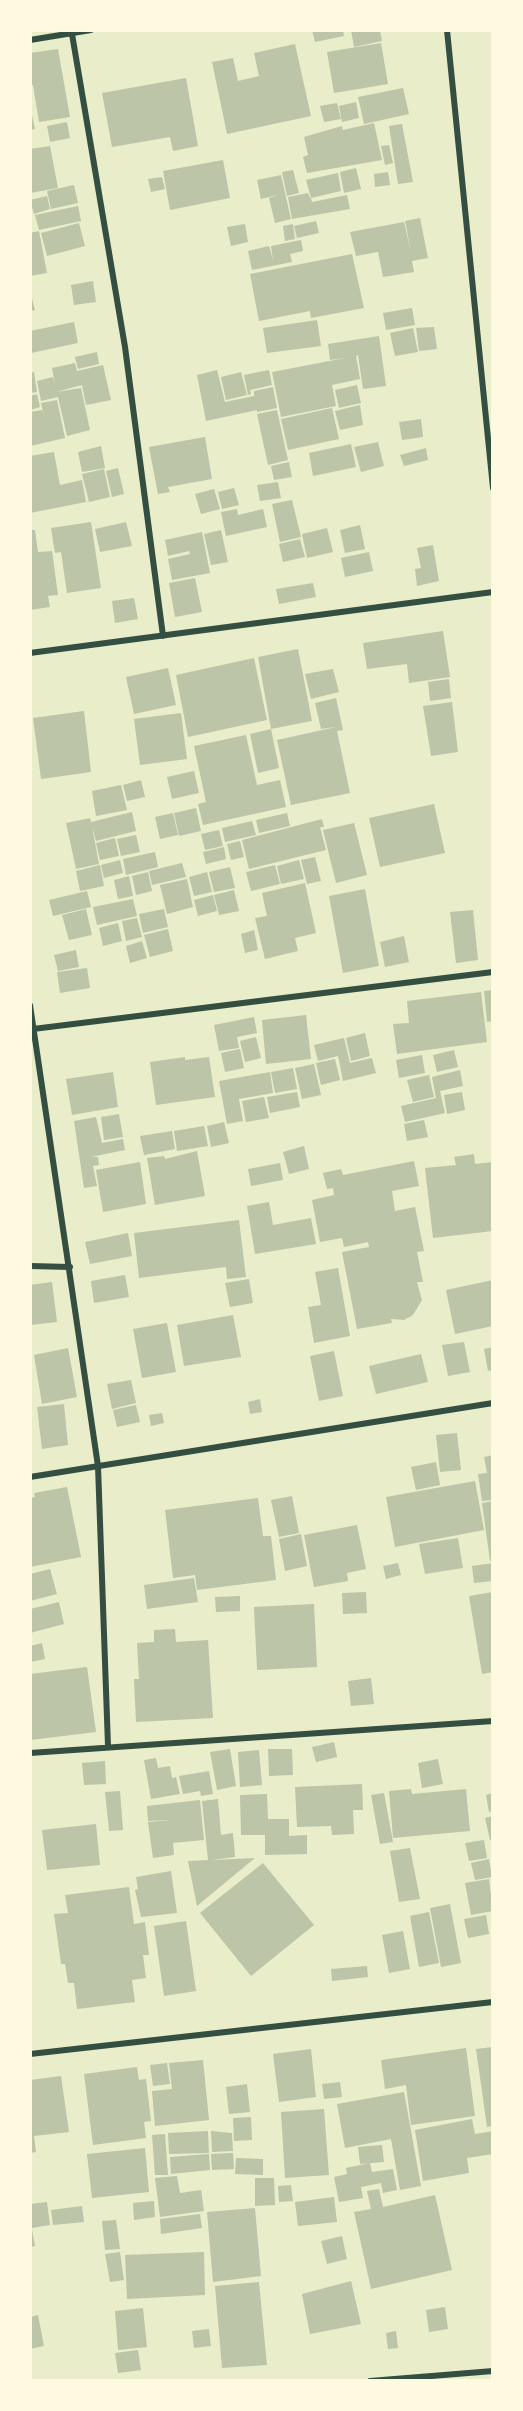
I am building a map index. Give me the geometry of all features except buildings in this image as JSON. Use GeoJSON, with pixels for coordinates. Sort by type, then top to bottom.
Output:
{"type":"FeatureCollection","features":[{"type":"Feature","properties":{"kind":"street"},"geometry":{"type":"LineString","coordinates":[[30,40],[91,30]]}},
{"type":"Feature","properties":{"kind":"street"},"geometry":{"type":"LineString","coordinates":[[447,30],[493,488]]}},
{"type":"Feature","properties":{"kind":"street"},"geometry":{"type":"LineString","coordinates":[[72,34],[125,347],[163,636]]}},
{"type":"Feature","properties":{"kind":"street"},"geometry":{"type":"LineString","coordinates":[[30,653],[493,592]]}},
{"type":"Feature","properties":{"kind":"street"},"geometry":{"type":"LineString","coordinates":[[33,1029],[493,972]]}},
{"type":"Feature","properties":{"kind":"street"},"geometry":{"type":"LineString","coordinates":[[30,1005],[98,1466],[108,1746]]}},
{"type":"Feature","properties":{"kind":"street"},"geometry":{"type":"LineString","coordinates":[[30,1266],[70,1267]]}},
{"type":"Feature","properties":{"kind":"street"},"geometry":{"type":"LineString","coordinates":[[30,1477],[493,1403]]}},
{"type":"Feature","properties":{"kind":"street"},"geometry":{"type":"LineString","coordinates":[[30,1753],[493,1721]]}},
{"type":"Feature","properties":{"kind":"street"},"geometry":{"type":"LineString","coordinates":[[30,2054],[493,2002]]}},
{"type":"Feature","properties":{"kind":"street"},"geometry":{"type":"LineString","coordinates":[[370,2381],[493,2371]]}}]}
